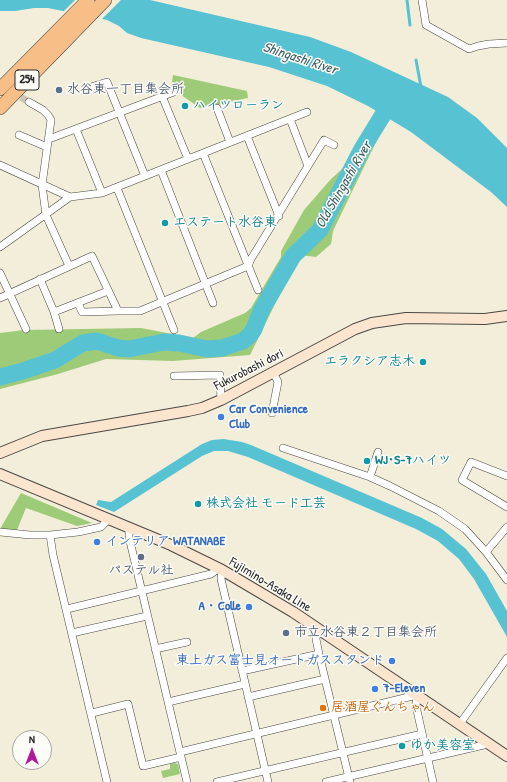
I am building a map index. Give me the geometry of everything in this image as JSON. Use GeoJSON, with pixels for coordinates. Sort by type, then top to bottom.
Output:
{"type":"FeatureCollection","features":[{"type":"Feature","properties":{"kind":"highway","name":"254"},"geometry":{"type":"LineString","coordinates":[[0,89],[88,0]]}},
{"type":"Feature","properties":{"kind":"highway","name":"254"},"geometry":{"type":"LineString","coordinates":[[0,108],[105,0]]}},
{"type":"Feature","properties":{"kind":"main road","name":"Fukurobashi dori"},"geometry":{"type":"LineString","coordinates":[[0,453],[42,436],[202,408],[221,400],[355,330],[372,323],[406,318],[485,319],[507,316]]}},
{"type":"Feature","properties":{"kind":"main road","name":"Fujimino-Asaka Line"},"geometry":{"type":"LineString","coordinates":[[0,474],[180,549],[220,570],[275,601],[317,628],[507,756]]}},
{"type":"Feature","properties":{"kind":"street"},"geometry":{"type":"LineString","coordinates":[[422,0],[426,25],[469,49],[489,44],[507,43]]}},
{"type":"Feature","properties":{"kind":"street"},"geometry":{"type":"LineString","coordinates":[[91,87],[107,82],[145,176]]}},
{"type":"Feature","properties":{"kind":"street"},"geometry":{"type":"LineString","coordinates":[[49,139],[174,92]]}},
{"type":"Feature","properties":{"kind":"street"},"geometry":{"type":"LineString","coordinates":[[162,96],[188,159]]}},
{"type":"Feature","properties":{"kind":"street"},"geometry":{"type":"LineString","coordinates":[[29,102],[48,115],[51,120],[42,185],[46,214],[69,266]]}},
{"type":"Feature","properties":{"kind":"street"},"geometry":{"type":"LineString","coordinates":[[217,108],[230,142]]}},
{"type":"Feature","properties":{"kind":"street"},"geometry":{"type":"LineString","coordinates":[[0,247],[70,197],[102,193],[117,188],[307,112]]}},
{"type":"Feature","properties":{"kind":"street"},"geometry":{"type":"LineString","coordinates":[[290,119],[308,166]]}},
{"type":"Feature","properties":{"kind":"street"},"geometry":{"type":"LineString","coordinates":[[76,129],[102,193]]}},
{"type":"Feature","properties":{"kind":"street"},"geometry":{"type":"LineString","coordinates":[[19,135],[48,147]]}},
{"type":"Feature","properties":{"kind":"street"},"geometry":{"type":"LineString","coordinates":[[247,136],[278,216]]}},
{"type":"Feature","properties":{"kind":"street"},"geometry":{"type":"LineString","coordinates":[[78,303],[82,312],[140,311],[248,266],[324,140],[334,145]]}},
{"type":"Feature","properties":{"kind":"street"},"geometry":{"type":"LineString","coordinates":[[203,153],[258,290]]}},
{"type":"Feature","properties":{"kind":"street"},"geometry":{"type":"LineString","coordinates":[[0,165],[70,197]]}},
{"type":"Feature","properties":{"kind":"street"},"geometry":{"type":"LineString","coordinates":[[161,170],[213,303]]}},
{"type":"Feature","properties":{"kind":"street"},"geometry":{"type":"LineString","coordinates":[[117,188],[174,330]]}},
{"type":"Feature","properties":{"kind":"street"},"geometry":{"type":"LineString","coordinates":[[0,298],[92,256],[118,311]]}},
{"type":"Feature","properties":{"kind":"street"},"geometry":{"type":"LineString","coordinates":[[0,272],[26,329]]}},
{"type":"Feature","properties":{"kind":"street"},"geometry":{"type":"LineString","coordinates":[[40,279],[60,328]]}},
{"type":"Feature","properties":{"kind":"street"},"geometry":{"type":"LineString","coordinates":[[54,312],[108,290]]}},
{"type":"Feature","properties":{"kind":"street"},"geometry":{"type":"LineString","coordinates":[[272,413],[278,382],[274,372]]}},
{"type":"Feature","properties":{"kind":"street"},"geometry":{"type":"LineString","coordinates":[[174,376],[220,375],[221,400]]}},
{"type":"Feature","properties":{"kind":"street"},"geometry":{"type":"LineString","coordinates":[[283,448],[390,486],[439,511],[465,529],[486,552],[507,580]]}},
{"type":"Feature","properties":{"kind":"street"},"geometry":{"type":"LineString","coordinates":[[370,478],[378,452]]}},
{"type":"Feature","properties":{"kind":"street"},"geometry":{"type":"LineString","coordinates":[[507,476],[471,462],[462,480],[507,507]]}},
{"type":"Feature","properties":{"kind":"street"},"geometry":{"type":"LineString","coordinates":[[0,532],[50,535],[78,532],[101,527],[109,519]]}},
{"type":"Feature","properties":{"kind":"street"},"geometry":{"type":"LineString","coordinates":[[129,527],[129,537],[141,591],[187,782]]}},
{"type":"Feature","properties":{"kind":"street"},"geometry":{"type":"LineString","coordinates":[[486,552],[507,527]]}},
{"type":"Feature","properties":{"kind":"street"},"geometry":{"type":"LineString","coordinates":[[50,535],[53,555],[92,713],[107,782]]}},
{"type":"Feature","properties":{"kind":"street"},"geometry":{"type":"LineString","coordinates":[[67,609],[211,574],[220,570],[256,735],[268,782]]}},
{"type":"Feature","properties":{"kind":"street"},"geometry":{"type":"LineString","coordinates":[[72,633],[147,616]]}},
{"type":"Feature","properties":{"kind":"street"},"geometry":{"type":"LineString","coordinates":[[317,628],[316,639],[349,779]]}},
{"type":"Feature","properties":{"kind":"street"},"geometry":{"type":"LineString","coordinates":[[155,649],[187,642]]}},
{"type":"Feature","properties":{"kind":"street"},"geometry":{"type":"LineString","coordinates":[[242,671],[320,654]]}},
{"type":"Feature","properties":{"kind":"street"},"geometry":{"type":"LineString","coordinates":[[459,724],[507,658]]}},
{"type":"Feature","properties":{"kind":"street"},"geometry":{"type":"LineString","coordinates":[[248,697],[325,679]]}},
{"type":"Feature","properties":{"kind":"street"},"geometry":{"type":"LineString","coordinates":[[168,702],[245,684]]}},
{"type":"Feature","properties":{"kind":"street"},"geometry":{"type":"LineString","coordinates":[[92,713],[128,704],[143,766],[180,754],[417,696],[416,706],[433,782]]}},
{"type":"Feature","properties":{"kind":"street"},"geometry":{"type":"LineString","coordinates":[[217,782],[422,734]]}},
{"type":"Feature","properties":{"kind":"street"},"geometry":{"type":"LineString","coordinates":[[326,782],[349,779],[488,744]]}},
{"type":"Feature","properties":{"kind":"green space"},"geometry":{"type":"Polygon","coordinates":[[[173,75],[247,91],[248,98],[200,108],[171,88],[173,75]]]}},
{"type":"Feature","properties":{"kind":"green space"},"geometry":{"type":"Polygon","coordinates":[[[365,131],[378,138],[333,231],[331,244],[316,257],[299,255],[250,355],[173,361],[106,359],[58,374],[0,389],[0,333],[24,330],[141,328],[193,338],[201,332],[245,313],[251,308],[281,257],[281,251],[304,210],[331,179],[351,161],[365,131]]]}},
{"type":"Feature","properties":{"kind":"green space"},"geometry":{"type":"Polygon","coordinates":[[[21,493],[92,523],[77,526],[26,508],[17,530],[0,529],[21,493]]]}},
{"type":"Feature","properties":{"kind":"green space"},"geometry":{"type":"Polygon","coordinates":[[[170,764],[178,764],[180,774],[163,778],[161,771],[170,769],[170,764]]]}},
{"type":"Feature","properties":{"kind":"water","name":"Shingashi River"},"geometry":{"type":"Polygon","coordinates":[[[0,0],[150,0],[310,37],[351,52],[448,97],[477,118],[507,148],[507,207],[491,192],[411,132],[368,106],[327,86],[269,67],[141,38],[127,33],[119,26],[107,20],[48,8],[0,11],[0,0]]]}},
{"type":"Feature","properties":{"kind":"water"},"geometry":{"type":"Polygon","coordinates":[[[224,439],[251,445],[422,518],[442,529],[466,549],[486,574],[507,611],[507,637],[474,579],[459,559],[438,541],[416,529],[248,457],[228,451],[214,451],[202,456],[114,512],[96,505],[98,500],[111,502],[202,444],[212,440],[224,439]]]}},
{"type":"Feature","properties":{"kind":"pier"},"geometry":{"type":"Polygon","coordinates":[[[75,0],[121,0],[100,21],[62,13],[75,0]]]}},
{"type":"Feature","properties":{"kind":"waterway"},"geometry":{"type":"LineString","coordinates":[[407,0],[410,25]]}},
{"type":"Feature","properties":{"kind":"waterway"},"geometry":{"type":"LineString","coordinates":[[416,60],[421,87]]}},
{"type":"Feature","properties":{"kind":"waterway","name":"Old Shingashi River"},"geometry":{"type":"LineString","coordinates":[[0,377],[55,360],[83,343],[97,341],[118,348],[129,349],[164,342],[179,343],[207,349],[222,348],[243,341],[254,329],[261,311],[293,256],[320,230],[362,149],[395,95]]}},
{"type":"Feature","properties":{"kind":"tunnel"},"geometry":{"type":"LineString","coordinates":[[12,92],[29,102]]}},
{"type":"Feature","properties":{"kind":"place","name":"水谷東一丁目集会所"},"geometry":{"type":"Point","coordinates":[59,90]}},
{"type":"Feature","properties":{"kind":"place","name":"ハイツローラン"},"geometry":{"type":"Point","coordinates":[185,106]}},
{"type":"Feature","properties":{"kind":"place","name":"エステート水谷東"},"geometry":{"type":"Point","coordinates":[165,223]}},
{"type":"Feature","properties":{"kind":"place","name":"エラクシア志木"},"geometry":{"type":"Point","coordinates":[423,362]}},
{"type":"Feature","properties":{"kind":"place","name":"Car Convenience Club"},"geometry":{"type":"Point","coordinates":[221,417]}},
{"type":"Feature","properties":{"kind":"place","name":"WJ･S-7ハイツ"},"geometry":{"type":"Point","coordinates":[367,461]}},
{"type":"Feature","properties":{"kind":"place","name":"株式会社 モード工芸"},"geometry":{"type":"Point","coordinates":[198,504]}},
{"type":"Feature","properties":{"kind":"place","name":"インテリア WATANABE"},"geometry":{"type":"Point","coordinates":[97,542]}},
{"type":"Feature","properties":{"kind":"place","name":"パステル社"},"geometry":{"type":"Point","coordinates":[141,557]}},
{"type":"Feature","properties":{"kind":"place","name":"A・Colle"},"geometry":{"type":"Point","coordinates":[249,607]}},
{"type":"Feature","properties":{"kind":"place","name":"市立水谷東２丁目集会所"},"geometry":{"type":"Point","coordinates":[286,633]}},
{"type":"Feature","properties":{"kind":"place","name":"東上ガス富士見オートガススタンド"},"geometry":{"type":"Point","coordinates":[392,661]}},
{"type":"Feature","properties":{"kind":"place","name":"7-Eleven"},"geometry":{"type":"Point","coordinates":[375,689]}},
{"type":"Feature","properties":{"kind":"place","name":"居酒屋ぐんちゃん"},"geometry":{"type":"Point","coordinates":[323,708]}},
{"type":"Feature","properties":{"kind":"place","name":"ゆか美容室"},"geometry":{"type":"Point","coordinates":[402,746]}}]}
